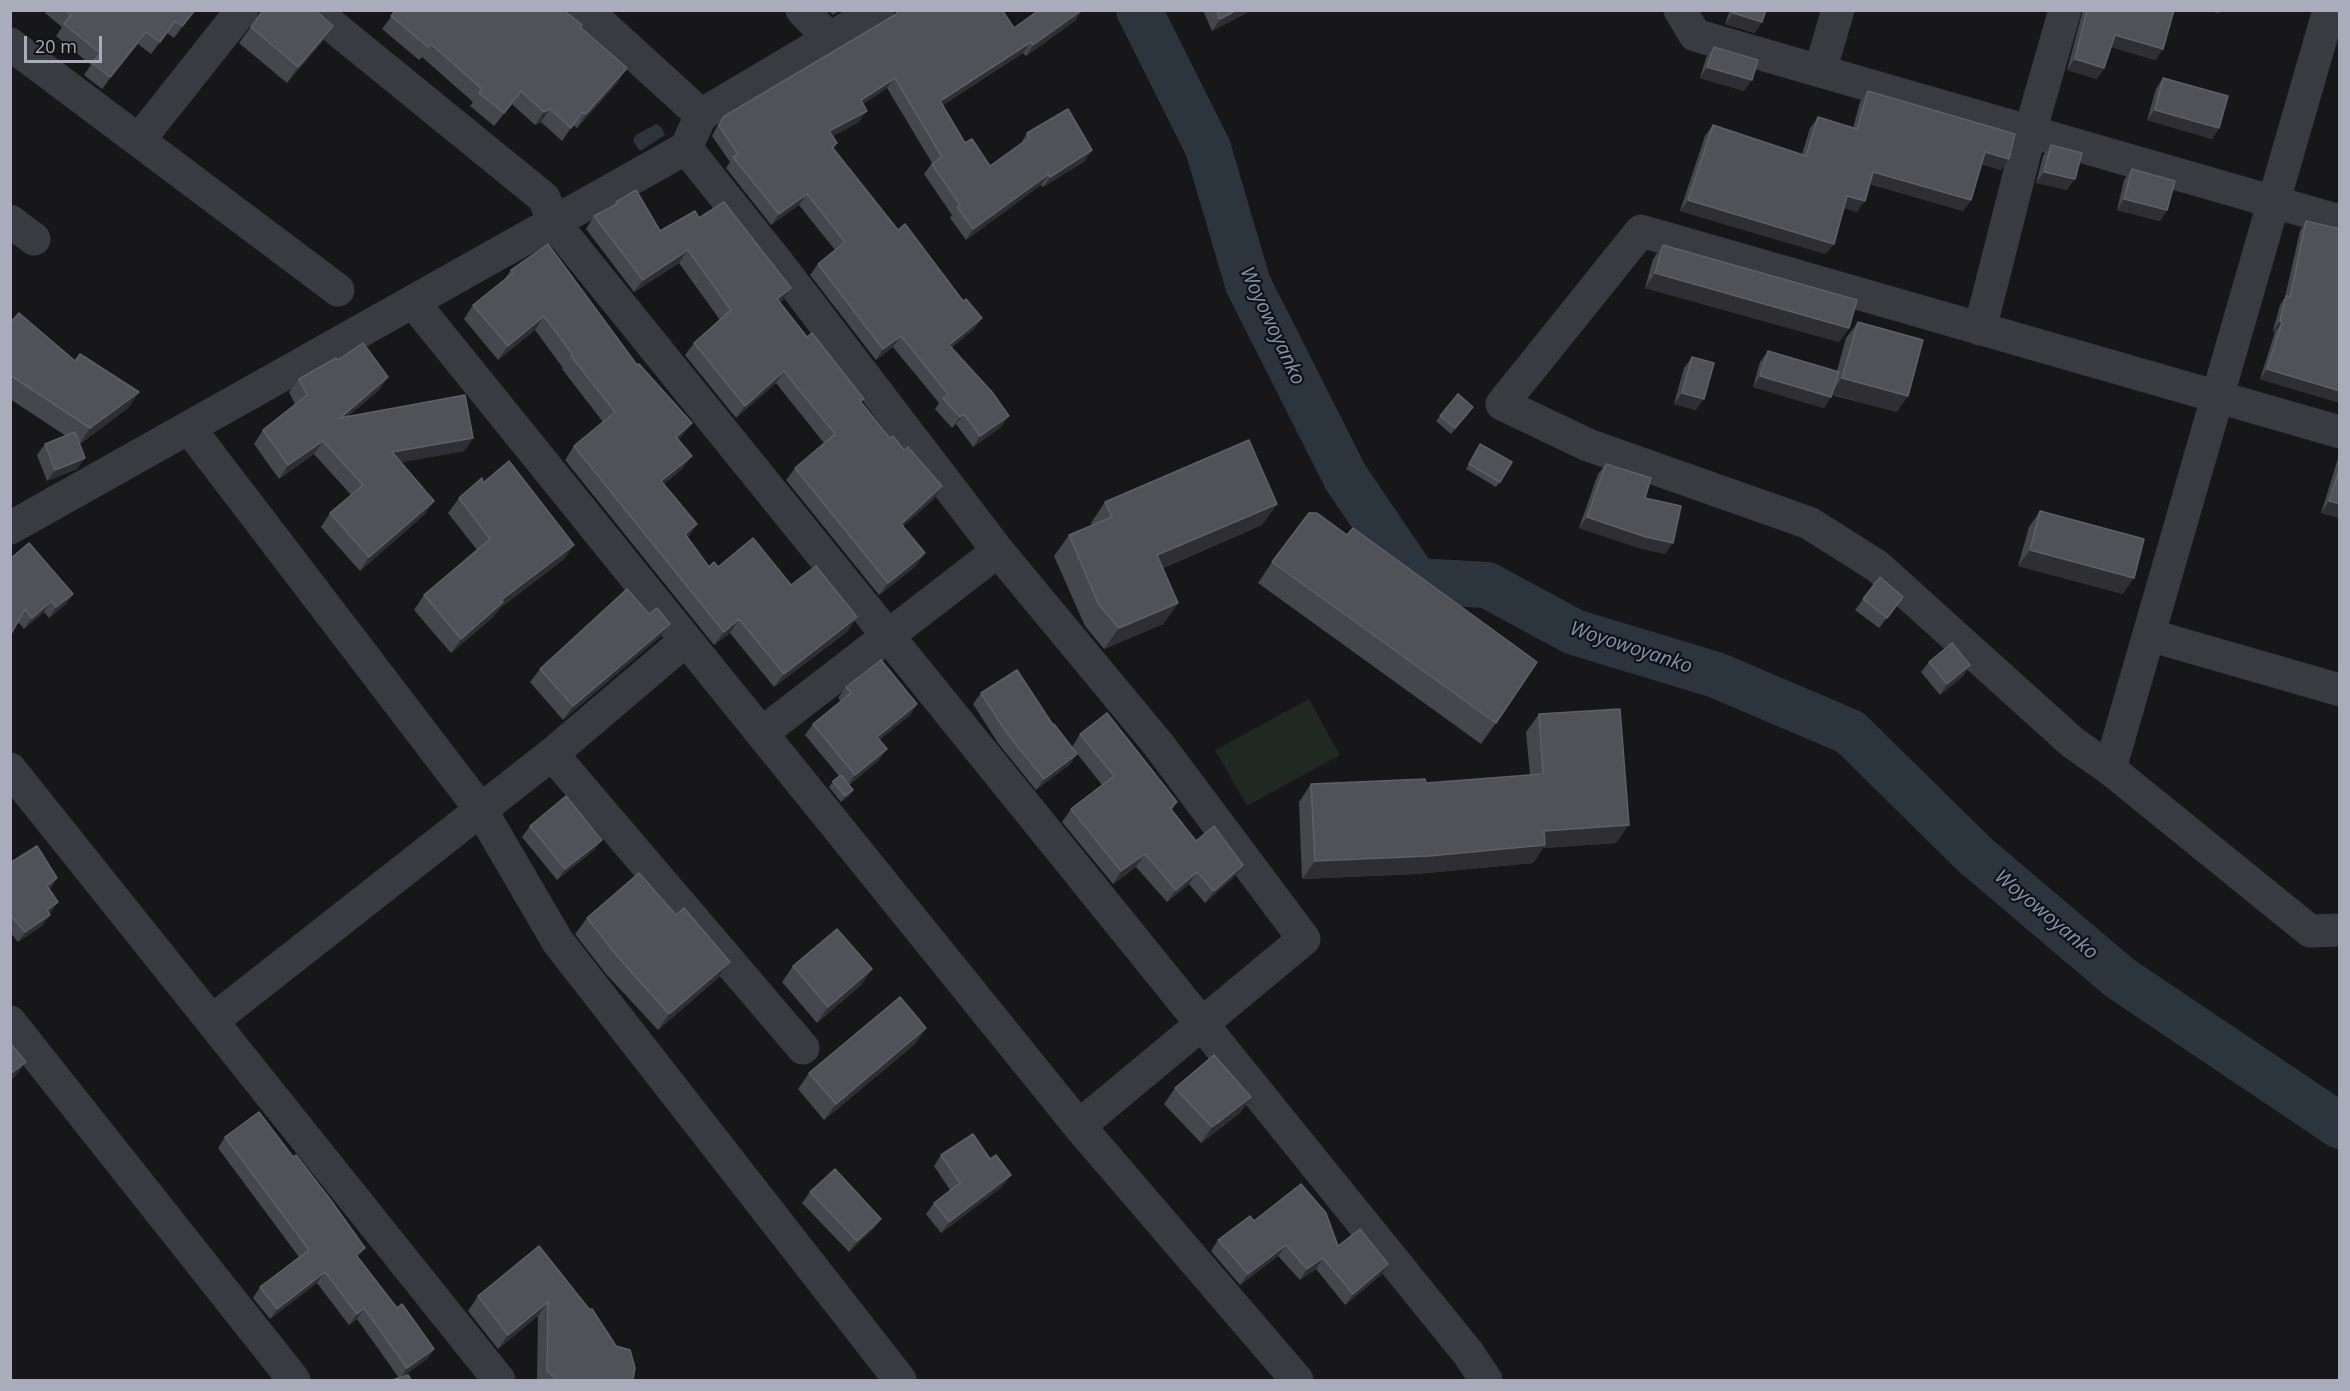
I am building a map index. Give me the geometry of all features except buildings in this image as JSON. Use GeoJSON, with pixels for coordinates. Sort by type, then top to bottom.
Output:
{"type":"FeatureCollection","features":[{"type":"Feature","properties":{"kind":"street"},"geometry":{"type":"LineString","coordinates":[[139,141],[242,10]]}},
{"type":"Feature","properties":{"kind":"street"},"geometry":{"type":"LineString","coordinates":[[313,10],[544,198],[554,223],[1468,1353],[1486,1380]]}},
{"type":"Feature","properties":{"kind":"street"},"geometry":{"type":"LineString","coordinates":[[586,10],[701,115]]}},
{"type":"Feature","properties":{"kind":"street"},"geometry":{"type":"LineString","coordinates":[[802,10],[830,39]]}},
{"type":"Feature","properties":{"kind":"street"},"geometry":{"type":"LineString","coordinates":[[10,528],[686,148],[701,115],[878,10]]}},
{"type":"Feature","properties":{"kind":"street"},"geometry":{"type":"LineString","coordinates":[[1820,71],[1838,10]]}},
{"type":"Feature","properties":{"kind":"street"},"geometry":{"type":"LineString","coordinates":[[1980,328],[2030,132],[2065,10]]}},
{"type":"Feature","properties":{"kind":"street"},"geometry":{"type":"LineString","coordinates":[[2110,769],[2329,10]]}},
{"type":"Feature","properties":{"kind":"street"},"geometry":{"type":"LineString","coordinates":[[1692,19],[1820,71],[2340,221]]}},
{"type":"Feature","properties":{"kind":"street"},"geometry":{"type":"LineString","coordinates":[[10,44],[338,290]]}},
{"type":"Feature","properties":{"kind":"street"},"geometry":{"type":"LineString","coordinates":[[686,148],[781,267],[998,551],[1158,744],[1304,939],[1079,1126]]}},
{"type":"Feature","properties":{"kind":"street"},"geometry":{"type":"LineString","coordinates":[[2340,432],[1641,231],[1502,404],[1588,445],[1809,523],[1877,566],[2072,742],[2110,769],[2310,931],[2340,930]]}},
{"type":"Feature","properties":{"kind":"street"},"geometry":{"type":"LineString","coordinates":[[412,302],[1079,1126],[1297,1380]]}},
{"type":"Feature","properties":{"kind":"street"},"geometry":{"type":"LineString","coordinates":[[189,428],[481,810],[558,942],[900,1380]]}},
{"type":"Feature","properties":{"kind":"street"},"geometry":{"type":"LineString","coordinates":[[762,733],[998,551]]}},
{"type":"Feature","properties":{"kind":"street"},"geometry":{"type":"LineString","coordinates":[[2149,635],[2340,690]]}},
{"type":"Feature","properties":{"kind":"street"},"geometry":{"type":"LineString","coordinates":[[212,1021],[552,754],[687,640]]}},
{"type":"Feature","properties":{"kind":"street"},"geometry":{"type":"LineString","coordinates":[[552,754],[803,1048]]}},
{"type":"Feature","properties":{"kind":"street"},"geometry":{"type":"LineString","coordinates":[[10,769],[499,1380]]}},
{"type":"Feature","properties":{"kind":"street"},"geometry":{"type":"LineString","coordinates":[[10,1022],[294,1380]]}},
{"type":"Feature","properties":{"kind":"shaded area"},"geometry":{"type":"Polygon","coordinates":[[[656,124],[661,127],[665,135],[640,151],[633,141],[636,135],[656,124]]]}},
{"type":"Feature","properties":{"kind":"shaded area"},"geometry":{"type":"Polygon","coordinates":[[[1309,699],[1340,755],[1247,806],[1215,750],[1309,699]]]}},
{"type":"Feature","properties":{"kind":"waterway","name":"Woyowoyanko"},"geometry":{"type":"LineString","coordinates":[[1139,10],[1208,148],[1248,284],[1346,478],[1416,581],[1487,585],[1574,632],[1716,675],[1850,732],[1975,855],[2120,978],[2340,1126]]}}]}
